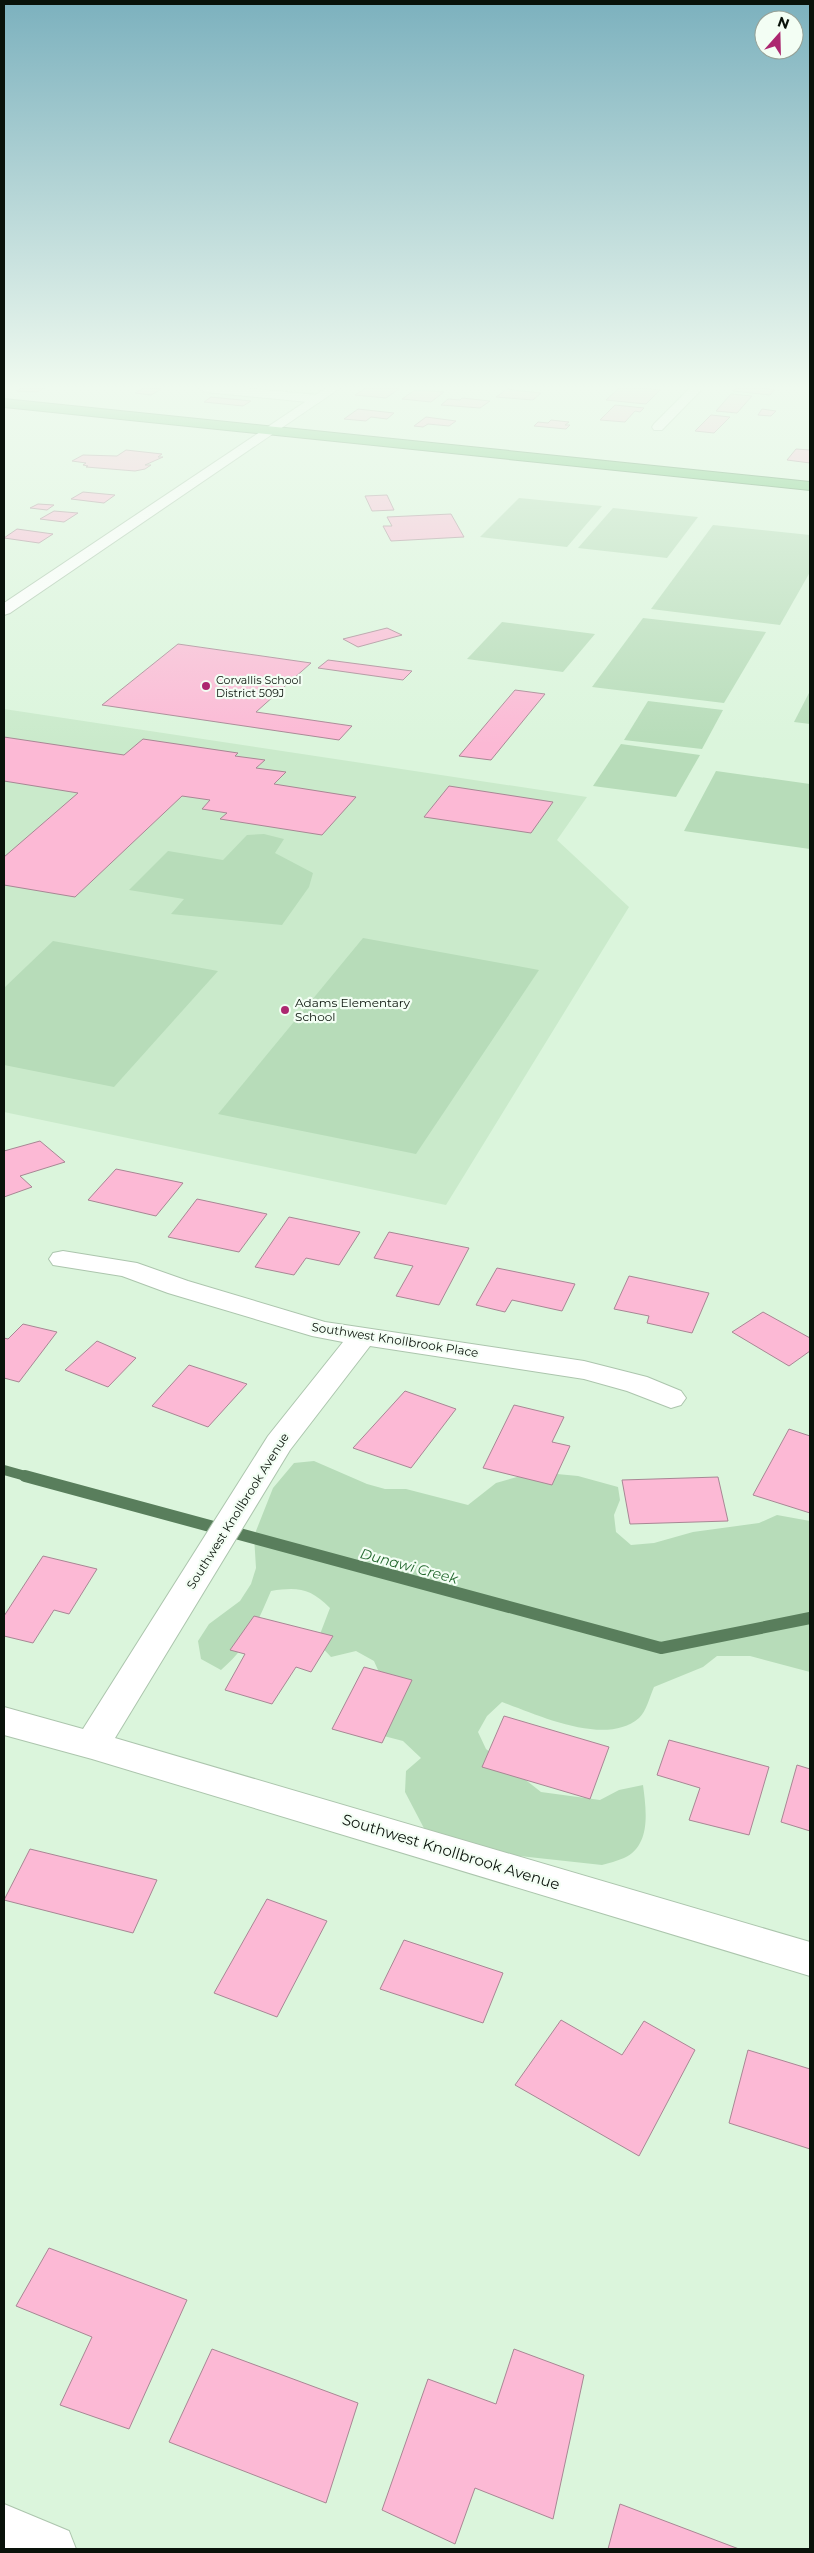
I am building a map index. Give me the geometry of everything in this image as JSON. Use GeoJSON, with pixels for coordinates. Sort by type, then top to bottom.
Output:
{"type":"FeatureCollection","features":[{"type":"Feature","properties":{"kind":"street"},"geometry":{"type":"LineString","coordinates":[[4,610],[157,507]]}},
{"type":"Feature","properties":{"kind":"street","name":"Southwest Knollbrook Place"},"geometry":{"type":"LineString","coordinates":[[64,1259],[127,1269],[178,1287],[322,1330],[584,1370],[637,1384],[671,1398]]}},
{"type":"Feature","properties":{"kind":"street","name":"Southwest Knollbrook Avenue"},"geometry":{"type":"LineString","coordinates":[[92,1745],[279,1442],[364,1335]]}},
{"type":"Feature","properties":{"kind":"street","name":"Southwest Knollbrook Avenue"},"geometry":{"type":"LineString","coordinates":[[4,1721],[92,1745],[810,1958]]}},
{"type":"Feature","properties":{"kind":"street"},"geometry":{"type":"LineString","coordinates":[[4,2530],[51,2549]]}},
{"type":"Feature","properties":{"kind":"shaded area"},"geometry":{"type":"Polygon","coordinates":[[[510,507],[601,507],[567,547],[480,537],[510,507]]]}},
{"type":"Feature","properties":{"kind":"shaded area"},"geometry":{"type":"Polygon","coordinates":[[[613,508],[698,517],[667,558],[578,548],[613,508]]]}},
{"type":"Feature","properties":{"kind":"shaded area"},"geometry":{"type":"Polygon","coordinates":[[[713,525],[810,535],[810,572],[780,625],[651,609],[713,525]]]}},
{"type":"Feature","properties":{"kind":"shaded area"},"geometry":{"type":"Polygon","coordinates":[[[643,618],[766,632],[724,703],[592,687],[643,618]]]}},
{"type":"Feature","properties":{"kind":"shaded area"},"geometry":{"type":"Polygon","coordinates":[[[502,622],[595,634],[563,672],[467,659],[502,622]]]}},
{"type":"Feature","properties":{"kind":"shaded area"},"geometry":{"type":"Polygon","coordinates":[[[810,691],[810,724],[794,722],[810,691]]]}},
{"type":"Feature","properties":{"kind":"shaded area"},"geometry":{"type":"Polygon","coordinates":[[[648,701],[723,710],[702,749],[624,740],[648,701]]]}},
{"type":"Feature","properties":{"kind":"shaded area","name":"Adams Elementary School"},"geometry":{"type":"Polygon","coordinates":[[[4,709],[587,797],[557,840],[629,907],[446,1205],[4,1112],[4,709]]]}},
{"type":"Feature","properties":{"kind":"shaded area"},"geometry":{"type":"Polygon","coordinates":[[[621,744],[700,755],[676,797],[593,786],[621,744]]]}},
{"type":"Feature","properties":{"kind":"shaded area"},"geometry":{"type":"Polygon","coordinates":[[[716,771],[810,784],[810,849],[684,831],[716,771]]]}},
{"type":"Feature","properties":{"kind":"shaded area"},"geometry":{"type":"Polygon","coordinates":[[[264,834],[284,839],[275,853],[313,873],[309,887],[282,925],[171,914],[184,899],[129,890],[168,851],[223,860],[247,835],[264,834]]]}},
{"type":"Feature","properties":{"kind":"shaded area"},"geometry":{"type":"Polygon","coordinates":[[[363,938],[539,970],[416,1154],[218,1114],[363,938]]]}},
{"type":"Feature","properties":{"kind":"shaded area"},"geometry":{"type":"Polygon","coordinates":[[[53,941],[218,971],[114,1087],[4,1065],[4,988],[53,941]]]}},
{"type":"Feature","properties":{"kind":"shaded area"},"geometry":{"type":"Polygon","coordinates":[[[314,1461],[367,1484],[385,1489],[406,1489],[468,1505],[496,1483],[517,1477],[557,1474],[578,1476],[618,1487],[620,1500],[614,1515],[616,1532],[631,1545],[654,1543],[693,1532],[759,1523],[777,1515],[810,1521],[810,1672],[750,1656],[717,1656],[703,1667],[654,1687],[646,1708],[639,1718],[625,1726],[609,1730],[572,1726],[502,1702],[487,1716],[478,1732],[486,1749],[541,1792],[600,1800],[619,1790],[643,1785],[646,1815],[643,1836],[633,1852],[624,1858],[602,1865],[447,1848],[427,1834],[405,1792],[406,1771],[421,1758],[403,1741],[380,1735],[382,1679],[374,1661],[356,1651],[331,1657],[317,1642],[330,1608],[323,1601],[303,1590],[271,1591],[251,1634],[238,1652],[221,1670],[201,1659],[198,1641],[209,1624],[240,1601],[251,1584],[256,1568],[254,1536],[273,1488],[294,1463],[314,1461]]]}},
{"type":"Feature","properties":{"kind":"building"},"geometry":{"type":"Polygon","coordinates":[[[32,507],[51,507],[47,510],[30,508],[32,507]]]}},
{"type":"Feature","properties":{"kind":"building"},"geometry":{"type":"Polygon","coordinates":[[[370,507],[393,507],[394,510],[372,511],[370,507]]]}},
{"type":"Feature","properties":{"kind":"building"},"geometry":{"type":"Polygon","coordinates":[[[54,511],[78,513],[64,522],[40,519],[54,511]]]}},
{"type":"Feature","properties":{"kind":"building"},"geometry":{"type":"Polygon","coordinates":[[[451,514],[464,537],[391,541],[383,526],[392,526],[387,517],[451,514]]]}},
{"type":"Feature","properties":{"kind":"building"},"geometry":{"type":"Polygon","coordinates":[[[17,529],[53,534],[39,543],[4,538],[17,529]]]}},
{"type":"Feature","properties":{"kind":"building"},"geometry":{"type":"Polygon","coordinates":[[[387,628],[402,635],[358,647],[343,639],[387,628]]]}},
{"type":"Feature","properties":{"kind":"building","name":"Corvallis School District 509J"},"geometry":{"type":"Polygon","coordinates":[[[178,644],[311,663],[256,712],[352,726],[339,740],[102,705],[178,644]]]}},
{"type":"Feature","properties":{"kind":"building"},"geometry":{"type":"Polygon","coordinates":[[[328,660],[412,671],[403,680],[318,668],[328,660]]]}},
{"type":"Feature","properties":{"kind":"building"},"geometry":{"type":"Polygon","coordinates":[[[515,690],[545,694],[491,760],[459,756],[515,690]]]}},
{"type":"Feature","properties":{"kind":"building"},"geometry":{"type":"Polygon","coordinates":[[[4,737],[124,755],[143,739],[238,753],[235,756],[265,760],[256,768],[286,772],[274,784],[356,797],[322,835],[220,819],[227,813],[202,809],[210,800],[182,796],[75,897],[4,885],[4,857],[78,793],[4,781],[4,737]]]}},
{"type":"Feature","properties":{"kind":"building"},"geometry":{"type":"Polygon","coordinates":[[[449,786],[553,802],[531,833],[424,817],[449,786]]]}},
{"type":"Feature","properties":{"kind":"building"},"geometry":{"type":"Polygon","coordinates":[[[40,1141],[65,1162],[20,1176],[32,1187],[4,1197],[4,1151],[40,1141]]]}},
{"type":"Feature","properties":{"kind":"building"},"geometry":{"type":"Polygon","coordinates":[[[116,1169],[183,1183],[156,1216],[88,1200],[116,1169]]]}},
{"type":"Feature","properties":{"kind":"building"},"geometry":{"type":"Polygon","coordinates":[[[197,1199],[267,1214],[239,1252],[168,1237],[197,1199]]]}},
{"type":"Feature","properties":{"kind":"building"},"geometry":{"type":"Polygon","coordinates":[[[289,1217],[360,1232],[339,1265],[306,1258],[294,1275],[255,1267],[289,1217]]]}},
{"type":"Feature","properties":{"kind":"building"},"geometry":{"type":"Polygon","coordinates":[[[389,1232],[469,1248],[439,1305],[396,1296],[413,1266],[374,1258],[389,1232]]]}},
{"type":"Feature","properties":{"kind":"building"},"geometry":{"type":"Polygon","coordinates":[[[497,1268],[575,1284],[562,1311],[512,1300],[505,1312],[476,1305],[497,1268]]]}},
{"type":"Feature","properties":{"kind":"building"},"geometry":{"type":"Polygon","coordinates":[[[629,1276],[709,1293],[692,1333],[647,1323],[649,1316],[614,1309],[629,1276]]]}},
{"type":"Feature","properties":{"kind":"building"},"geometry":{"type":"Polygon","coordinates":[[[763,1312],[810,1338],[810,1351],[789,1366],[732,1332],[763,1312]]]}},
{"type":"Feature","properties":{"kind":"building"},"geometry":{"type":"Polygon","coordinates":[[[23,1324],[57,1332],[19,1382],[4,1378],[4,1338],[8,1339],[23,1324]]]}},
{"type":"Feature","properties":{"kind":"building"},"geometry":{"type":"Polygon","coordinates":[[[97,1341],[136,1358],[108,1387],[65,1370],[97,1341]]]}},
{"type":"Feature","properties":{"kind":"building"},"geometry":{"type":"Polygon","coordinates":[[[189,1365],[247,1384],[208,1427],[152,1406],[189,1365]]]}},
{"type":"Feature","properties":{"kind":"building"},"geometry":{"type":"Polygon","coordinates":[[[405,1391],[456,1409],[411,1468],[353,1448],[405,1391]]]}},
{"type":"Feature","properties":{"kind":"building"},"geometry":{"type":"Polygon","coordinates":[[[514,1405],[564,1417],[552,1442],[570,1446],[552,1485],[483,1468],[514,1405]]]}},
{"type":"Feature","properties":{"kind":"building"},"geometry":{"type":"Polygon","coordinates":[[[789,1429],[810,1436],[810,1513],[753,1495],[789,1429]]]}},
{"type":"Feature","properties":{"kind":"building"},"geometry":{"type":"Polygon","coordinates":[[[718,1477],[728,1521],[630,1524],[622,1480],[718,1477]]]}},
{"type":"Feature","properties":{"kind":"building"},"geometry":{"type":"Polygon","coordinates":[[[43,1556],[97,1569],[69,1614],[54,1610],[33,1643],[4,1636],[4,1616],[43,1556]]]}},
{"type":"Feature","properties":{"kind":"building"},"geometry":{"type":"Polygon","coordinates":[[[254,1616],[333,1636],[311,1672],[296,1667],[272,1704],[225,1690],[245,1654],[230,1650],[254,1616]]]}},
{"type":"Feature","properties":{"kind":"building"},"geometry":{"type":"Polygon","coordinates":[[[364,1667],[412,1680],[382,1743],[332,1729],[364,1667]]]}},
{"type":"Feature","properties":{"kind":"building"},"geometry":{"type":"Polygon","coordinates":[[[504,1716],[609,1747],[590,1799],[482,1767],[504,1716]]]}},
{"type":"Feature","properties":{"kind":"building"},"geometry":{"type":"Polygon","coordinates":[[[669,1740],[769,1767],[749,1835],[689,1820],[700,1788],[657,1775],[669,1740]]]}},
{"type":"Feature","properties":{"kind":"building"},"geometry":{"type":"Polygon","coordinates":[[[797,1765],[810,1769],[810,1831],[781,1822],[797,1765]]]}},
{"type":"Feature","properties":{"kind":"building"},"geometry":{"type":"Polygon","coordinates":[[[30,1849],[157,1880],[133,1933],[4,1900],[30,1849]]]}},
{"type":"Feature","properties":{"kind":"building"},"geometry":{"type":"Polygon","coordinates":[[[267,1899],[327,1921],[277,2017],[214,1993],[267,1899]]]}},
{"type":"Feature","properties":{"kind":"building"},"geometry":{"type":"Polygon","coordinates":[[[404,1940],[503,1973],[483,2023],[380,1989],[404,1940]]]}},
{"type":"Feature","properties":{"kind":"building"},"geometry":{"type":"Polygon","coordinates":[[[561,2020],[622,2055],[644,2021],[695,2050],[639,2156],[515,2085],[561,2020]]]}},
{"type":"Feature","properties":{"kind":"building"},"geometry":{"type":"Polygon","coordinates":[[[748,2050],[810,2069],[810,2149],[729,2123],[748,2050]]]}},
{"type":"Feature","properties":{"kind":"building"},"geometry":{"type":"Polygon","coordinates":[[[49,2248],[187,2300],[129,2429],[60,2405],[92,2337],[16,2306],[49,2248]]]}},
{"type":"Feature","properties":{"kind":"building"},"geometry":{"type":"Polygon","coordinates":[[[212,2349],[358,2403],[326,2503],[169,2442],[212,2349]]]}},
{"type":"Feature","properties":{"kind":"building"},"geometry":{"type":"Polygon","coordinates":[[[514,2349],[584,2375],[553,2519],[475,2488],[455,2544],[382,2510],[428,2379],[496,2404],[514,2349]]]}},
{"type":"Feature","properties":{"kind":"building"},"geometry":{"type":"Polygon","coordinates":[[[620,2504],[739,2549],[608,2549],[620,2504]]]}},
{"type":"Feature","properties":{"kind":"waterway","name":"Dunawi Creek"},"geometry":{"type":"LineString","coordinates":[[4,1470],[29,1477]]}},
{"type":"Feature","properties":{"kind":"waterway","name":"Dunawi Creek"},"geometry":{"type":"LineString","coordinates":[[25,1476],[661,1648],[810,1618]]}},
{"type":"Feature","properties":{"kind":"place","name":"Corvallis School District 509J"},"geometry":{"type":"Point","coordinates":[206,686]}},
{"type":"Feature","properties":{"kind":"place","name":"Adams Elementary School"},"geometry":{"type":"Point","coordinates":[285,1010]}}]}
